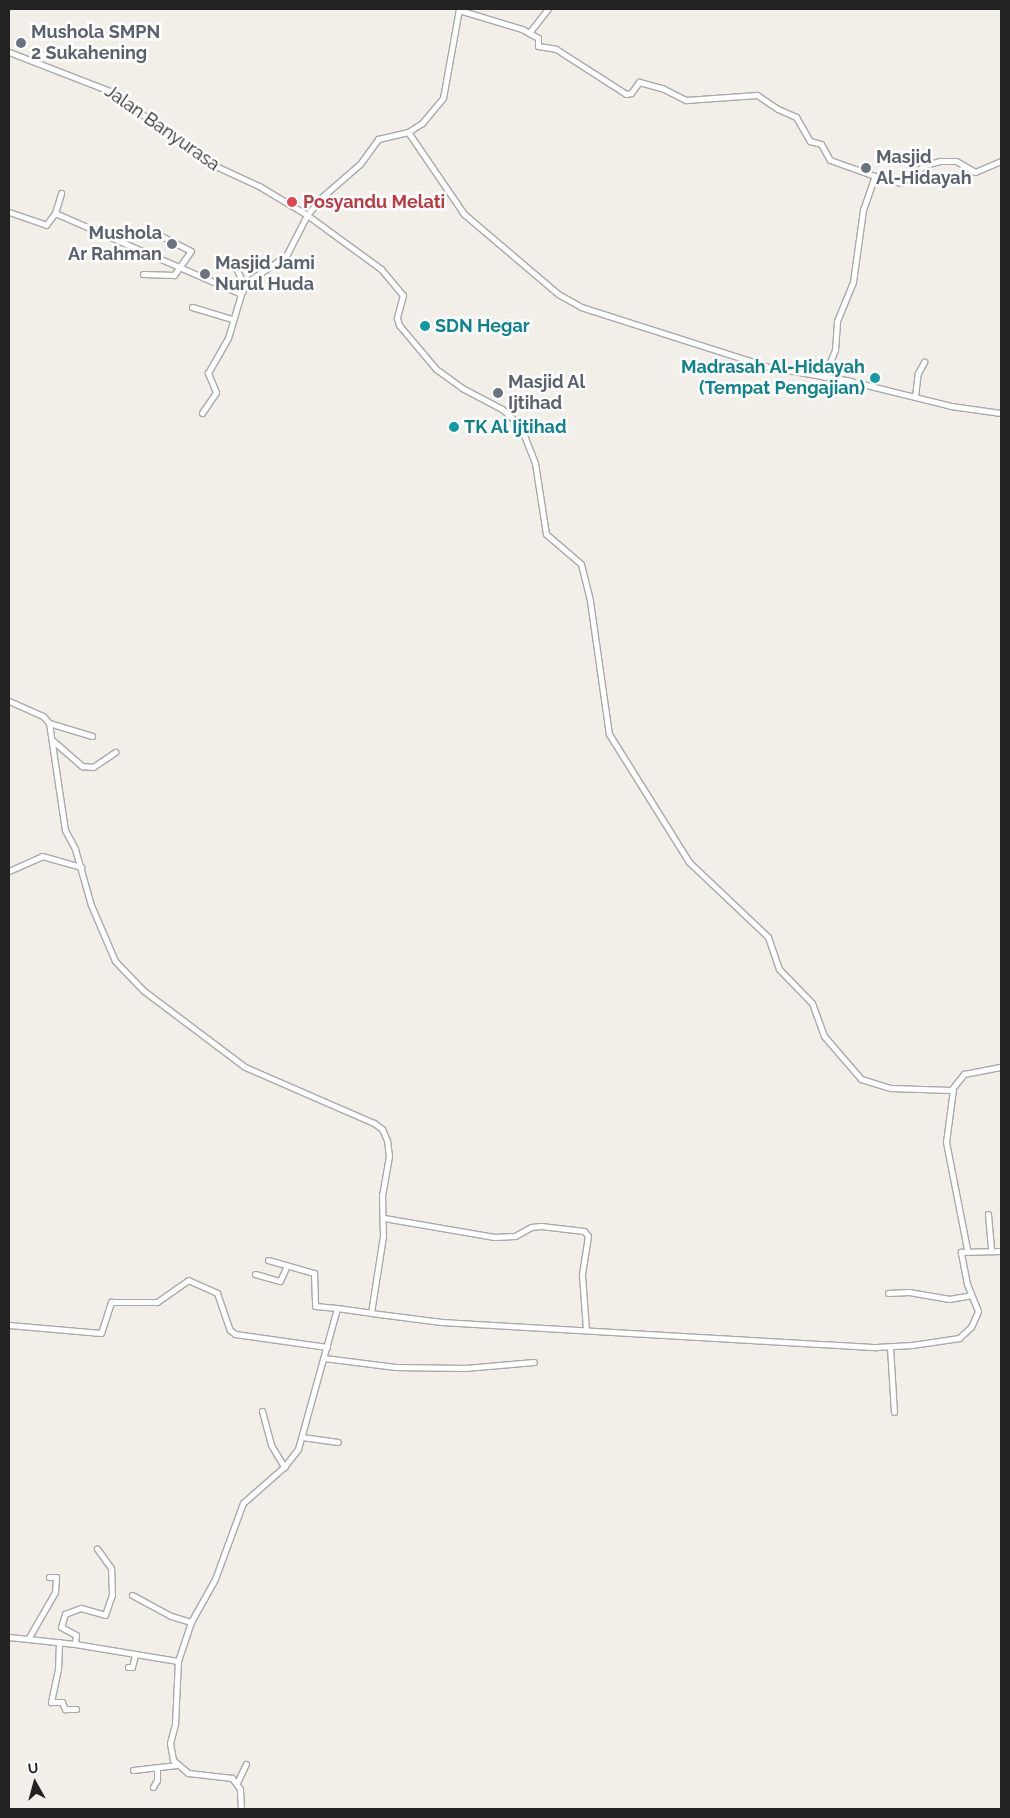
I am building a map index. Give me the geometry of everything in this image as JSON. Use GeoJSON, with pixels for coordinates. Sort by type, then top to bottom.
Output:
{"type":"FeatureCollection","features":[{"type":"Feature","properties":{"kind":"street"},"geometry":{"type":"LineString","coordinates":[[529,33],[548,9]]}},
{"type":"Feature","properties":{"kind":"street"},"geometry":{"type":"LineString","coordinates":[[202,413],[216,392],[208,373],[228,338],[232,319],[244,285],[286,256],[307,215],[322,197],[352,171],[381,137],[408,132],[422,123],[443,98],[459,10],[480,19],[497,20],[529,33],[538,38],[538,46],[556,49],[626,94],[631,93],[639,82],[662,88],[686,100],[757,95],[778,109],[796,116],[810,141],[821,144],[830,160],[875,176],[901,183],[925,165],[940,161],[956,161],[975,172],[1001,161]]}},
{"type":"Feature","properties":{"kind":"street","name":"Jalan Banyurasa"},"geometry":{"type":"LineString","coordinates":[[9,52],[112,92],[214,167],[259,186],[307,215],[380,269],[401,291],[403,301],[397,316],[399,325],[436,369],[462,388],[502,409],[520,424],[535,463],[546,534],[581,564],[591,614],[609,734],[689,862],[768,937],[779,969],[812,1003],[824,1036],[858,1077],[891,1088],[953,1089]]}},
{"type":"Feature","properties":{"kind":"street"},"geometry":{"type":"LineString","coordinates":[[408,132],[464,214],[512,258],[567,300],[761,365],[1001,413]]}},
{"type":"Feature","properties":{"kind":"street"},"geometry":{"type":"LineString","coordinates":[[824,377],[835,350],[837,321],[853,282],[863,210],[875,176]]}},
{"type":"Feature","properties":{"kind":"street"},"geometry":{"type":"LineString","coordinates":[[9,212],[46,225],[55,212],[61,193]]}},
{"type":"Feature","properties":{"kind":"street"},"geometry":{"type":"LineString","coordinates":[[55,212],[241,294]]}},
{"type":"Feature","properties":{"kind":"street"},"geometry":{"type":"LineString","coordinates":[[143,274],[171,275],[182,268],[190,248],[155,232]]}},
{"type":"Feature","properties":{"kind":"street"},"geometry":{"type":"LineString","coordinates":[[233,262],[244,285]]}},
{"type":"Feature","properties":{"kind":"street"},"geometry":{"type":"LineString","coordinates":[[192,307],[232,319]]}},
{"type":"Feature","properties":{"kind":"street"},"geometry":{"type":"LineString","coordinates":[[915,396],[918,373],[924,362]]}},
{"type":"Feature","properties":{"kind":"street"},"geometry":{"type":"LineString","coordinates":[[9,701],[43,716],[49,723],[62,818],[81,867],[88,898],[109,950],[144,992],[245,1066],[374,1123],[382,1129],[389,1156],[382,1195],[384,1218],[371,1313]]}},
{"type":"Feature","properties":{"kind":"street"},"geometry":{"type":"LineString","coordinates":[[49,723],[92,736]]}},
{"type":"Feature","properties":{"kind":"street"},"geometry":{"type":"LineString","coordinates":[[52,740],[82,766],[93,767],[115,752]]}},
{"type":"Feature","properties":{"kind":"street"},"geometry":{"type":"LineString","coordinates":[[9,871],[42,856],[81,867]]}},
{"type":"Feature","properties":{"kind":"street"},"geometry":{"type":"LineString","coordinates":[[967,1249],[946,1142],[953,1089],[964,1074],[1001,1067]]}},
{"type":"Feature","properties":{"kind":"street"},"geometry":{"type":"LineString","coordinates":[[988,1214],[991,1251]]}},
{"type":"Feature","properties":{"kind":"street"},"geometry":{"type":"LineString","coordinates":[[384,1218],[494,1237],[515,1236],[531,1227],[541,1226],[584,1231],[588,1236],[582,1275],[586,1330]]}},
{"type":"Feature","properties":{"kind":"street"},"geometry":{"type":"LineString","coordinates":[[268,1260],[314,1273],[315,1306],[441,1322],[890,1346],[959,1338],[976,1319],[978,1311],[971,1295],[961,1255],[967,1249],[1001,1252]]}},
{"type":"Feature","properties":{"kind":"street"},"geometry":{"type":"LineString","coordinates":[[255,1274],[280,1281],[287,1265]]}},
{"type":"Feature","properties":{"kind":"street"},"geometry":{"type":"LineString","coordinates":[[9,1325],[101,1333],[111,1302],[157,1302],[188,1280],[217,1293],[234,1333],[327,1347]]}},
{"type":"Feature","properties":{"kind":"street"},"geometry":{"type":"LineString","coordinates":[[888,1293],[908,1292],[949,1299],[971,1295]]}},
{"type":"Feature","properties":{"kind":"street"},"geometry":{"type":"LineString","coordinates":[[237,1783],[230,1776],[188,1773],[177,1765],[170,1753],[178,1661],[191,1622],[215,1579],[243,1504],[284,1467],[298,1449],[337,1308]]}},
{"type":"Feature","properties":{"kind":"street"},"geometry":{"type":"LineString","coordinates":[[890,1346],[894,1412]]}},
{"type":"Feature","properties":{"kind":"street"},"geometry":{"type":"LineString","coordinates":[[324,1358],[395,1366],[465,1368],[534,1362]]}},
{"type":"Feature","properties":{"kind":"street"},"geometry":{"type":"LineString","coordinates":[[262,1411],[273,1452],[284,1467]]}},
{"type":"Feature","properties":{"kind":"street"},"geometry":{"type":"LineString","coordinates":[[302,1438],[338,1442]]}},
{"type":"Feature","properties":{"kind":"street"},"geometry":{"type":"LineString","coordinates":[[75,1644],[76,1635],[60,1627],[65,1614],[81,1608],[105,1615],[112,1595],[111,1568],[97,1549]]}},
{"type":"Feature","properties":{"kind":"street"},"geometry":{"type":"LineString","coordinates":[[28,1639],[56,1590],[56,1577],[49,1576]]}},
{"type":"Feature","properties":{"kind":"street"},"geometry":{"type":"LineString","coordinates":[[132,1595],[171,1616],[191,1622]]}},
{"type":"Feature","properties":{"kind":"street"},"geometry":{"type":"LineString","coordinates":[[9,1637],[75,1644],[178,1661]]}},
{"type":"Feature","properties":{"kind":"street"},"geometry":{"type":"LineString","coordinates":[[59,1642],[58,1669],[51,1702],[62,1702],[65,1709],[76,1709]]}},
{"type":"Feature","properties":{"kind":"street"},"geometry":{"type":"LineString","coordinates":[[101,1649],[103,1642]]}},
{"type":"Feature","properties":{"kind":"street"},"geometry":{"type":"LineString","coordinates":[[128,1668],[132,1667],[134,1655]]}},
{"type":"Feature","properties":{"kind":"street"},"geometry":{"type":"LineString","coordinates":[[241,1809],[237,1783],[246,1764]]}},
{"type":"Feature","properties":{"kind":"street"},"geometry":{"type":"LineString","coordinates":[[132,1770],[177,1765]]}},
{"type":"Feature","properties":{"kind":"street"},"geometry":{"type":"LineString","coordinates":[[153,1787],[158,1780],[157,1768]]}},
{"type":"Feature","properties":{"kind":"place","name":"Mushola SMPN 2 Sukahening"},"geometry":{"type":"Point","coordinates":[21,43]}},
{"type":"Feature","properties":{"kind":"place","name":"Masjid Al-Hidayah"},"geometry":{"type":"Point","coordinates":[866,168]}},
{"type":"Feature","properties":{"kind":"place","name":"Posyandu Melati"},"geometry":{"type":"Point","coordinates":[292,202]}},
{"type":"Feature","properties":{"kind":"place","name":"Mushola Ar Rahman"},"geometry":{"type":"Point","coordinates":[172,244]}},
{"type":"Feature","properties":{"kind":"place","name":"Masjid Jami Nurul Huda"},"geometry":{"type":"Point","coordinates":[205,274]}},
{"type":"Feature","properties":{"kind":"place","name":"SDN Hegar"},"geometry":{"type":"Point","coordinates":[425,326]}},
{"type":"Feature","properties":{"kind":"place","name":"Madrasah Al-Hidayah (Tempat Pengajian)"},"geometry":{"type":"Point","coordinates":[875,378]}},
{"type":"Feature","properties":{"kind":"place","name":"Masjid Al Ijtihad"},"geometry":{"type":"Point","coordinates":[498,393]}},
{"type":"Feature","properties":{"kind":"place","name":"TK Al Ijtihad"},"geometry":{"type":"Point","coordinates":[454,427]}}]}
